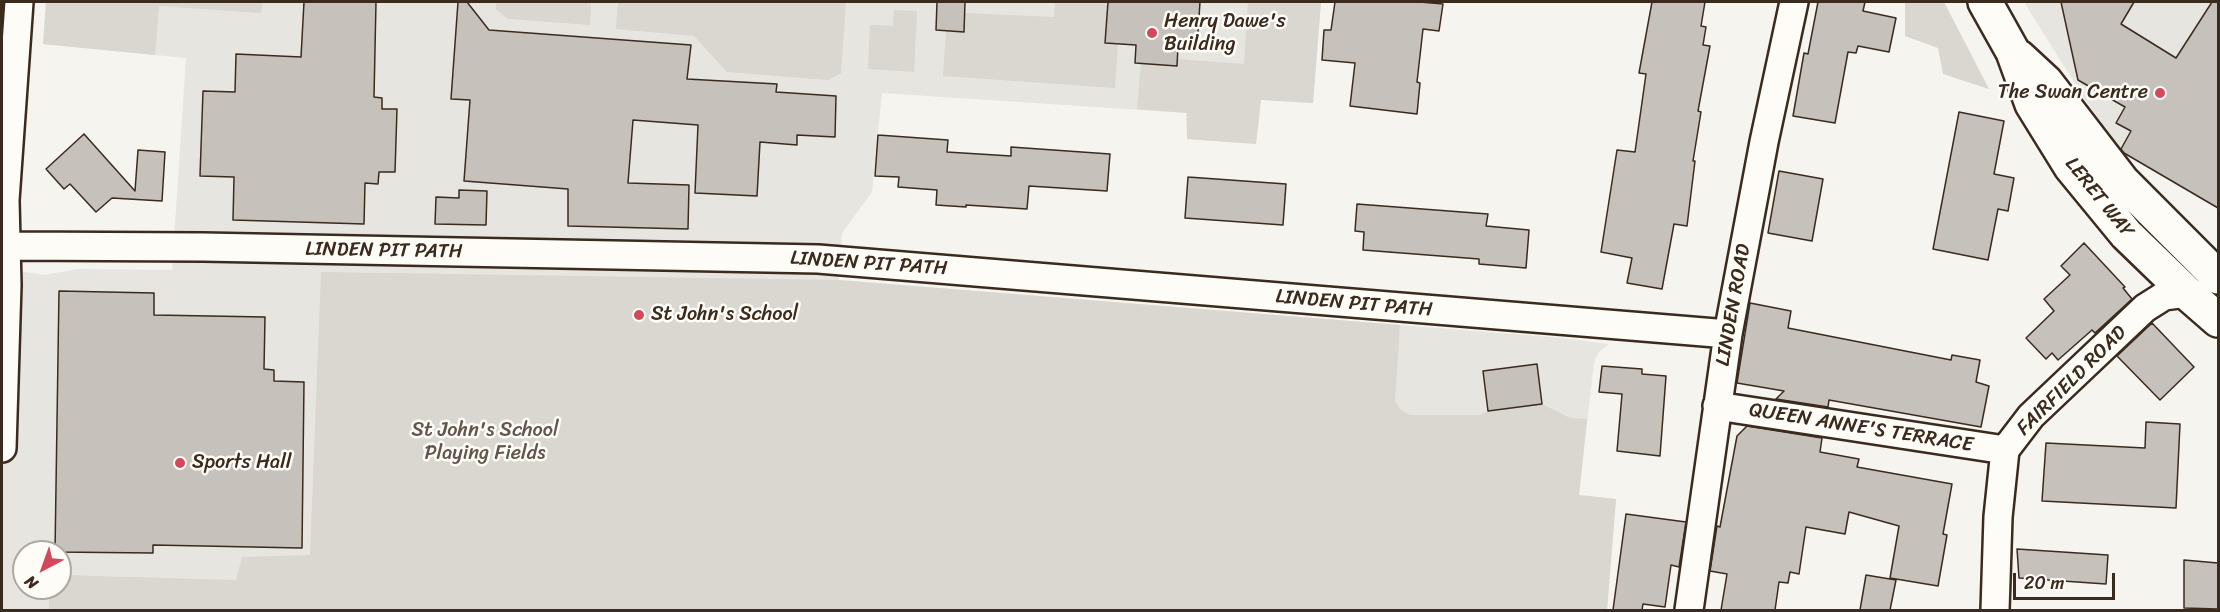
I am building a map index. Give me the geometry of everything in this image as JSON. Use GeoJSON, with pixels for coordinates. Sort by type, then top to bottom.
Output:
{"type":"FeatureCollection","features":[{"type":"Feature","properties":{"kind":"main road","name":"LERET WAY"},"geometry":{"type":"LineString","coordinates":[[1985,2],[2013,52],[2032,104],[2071,167],[2126,234],[2218,320]]}},
{"type":"Feature","properties":{"kind":"main road","name":"LERET WAY"},"geometry":{"type":"LineString","coordinates":[[2013,52],[2046,82],[2123,182],[2218,277]]}},
{"type":"Feature","properties":{"kind":"street"},"geometry":{"type":"LineString","coordinates":[[2,448],[8,246],[3,200],[19,2]]}},
{"type":"Feature","properties":{"kind":"street","name":"LINDEN ROAD"},"geometry":{"type":"LineString","coordinates":[[1689,610],[1728,334],[1764,142],[1794,2]]}},
{"type":"Feature","properties":{"kind":"street","name":"LINDEN PIT PATH"},"geometry":{"type":"LineString","coordinates":[[8,246],[203,247],[809,258],[1728,334]]}},
{"type":"Feature","properties":{"kind":"street","name":"FAIRFIELD ROAD"},"geometry":{"type":"LineString","coordinates":[[1995,610],[1998,516],[2005,450],[2031,416],[2145,308],[2164,296],[2187,293]]}},
{"type":"Feature","properties":{"kind":"street","name":"QUEEN ANNE'S TERRACE"},"geometry":{"type":"LineString","coordinates":[[1717,406],[2005,450]]}},
{"type":"Feature","properties":{"kind":"shaded area","name":"St John's School"},"geometry":{"type":"Polygon","coordinates":[[[46,2],[1321,2],[1313,103],[1261,100],[1256,144],[1187,139],[1186,113],[882,93],[872,192],[842,233],[839,280],[1563,338],[1609,344],[1599,352],[1594,362],[1579,495],[1616,499],[1607,610],[2,610],[2,268],[45,275],[77,269],[172,270],[186,58],[43,44],[46,2]]]}},
{"type":"Feature","properties":{"kind":"shaded area","name":"The Swan Centre"},"geometry":{"type":"Polygon","coordinates":[[[2024,2],[2218,2],[2218,208],[2120,150],[2082,95],[2024,2]]]}},
{"type":"Feature","properties":{"kind":"green space"},"geometry":{"type":"Polygon","coordinates":[[[46,2],[263,2],[261,13],[159,6],[155,55],[43,44],[46,2]]]}},
{"type":"Feature","properties":{"kind":"green space"},"geometry":{"type":"Polygon","coordinates":[[[496,2],[591,2],[590,25],[508,19],[496,9],[496,2]]]}},
{"type":"Feature","properties":{"kind":"green space"},"geometry":{"type":"Polygon","coordinates":[[[618,2],[846,2],[841,73],[828,80],[727,72],[694,36],[616,29],[618,2]]]}},
{"type":"Feature","properties":{"kind":"green space"},"geometry":{"type":"Polygon","coordinates":[[[1055,2],[1108,2],[1105,42],[1118,44],[1115,88],[943,76],[946,31],[964,32],[965,13],[1054,17],[1055,2]]]}},
{"type":"Feature","properties":{"kind":"green space"},"geometry":{"type":"Polygon","coordinates":[[[1248,2],[1321,2],[1313,103],[1261,100],[1256,144],[1187,139],[1187,113],[1137,109],[1141,63],[1177,66],[1177,59],[1244,64],[1248,2]]]}},
{"type":"Feature","properties":{"kind":"green space"},"geometry":{"type":"Polygon","coordinates":[[[1905,2],[1944,2],[1989,89],[1943,74],[1938,48],[1905,36],[1905,2]]]}},
{"type":"Feature","properties":{"kind":"green space"},"geometry":{"type":"Polygon","coordinates":[[[894,10],[917,11],[914,72],[868,69],[870,25],[893,26],[894,10]]]}},
{"type":"Feature","properties":{"kind":"green space","name":"St John's School Playing Fields"},"geometry":{"type":"Polygon","coordinates":[[[321,272],[839,280],[1400,325],[1395,401],[1401,410],[1410,415],[1479,415],[1488,411],[1542,404],[1570,418],[1587,419],[1579,495],[1616,499],[1607,610],[49,610],[49,600],[72,600],[72,575],[236,580],[242,557],[310,555],[321,272]]]}},
{"type":"Feature","properties":{"kind":"building"},"geometry":{"type":"Polygon","coordinates":[[[304,2],[376,2],[374,97],[382,98],[382,109],[397,109],[395,172],[379,172],[378,184],[365,183],[364,224],[233,220],[234,177],[200,176],[203,91],[235,92],[236,54],[301,57],[304,2]]]}},
{"type":"Feature","properties":{"kind":"building"},"geometry":{"type":"Polygon","coordinates":[[[458,2],[467,2],[489,30],[691,45],[687,79],[777,84],[776,92],[836,96],[835,137],[797,135],[797,145],[760,142],[757,196],[695,193],[698,125],[633,120],[628,183],[689,185],[688,229],[568,226],[568,189],[464,181],[470,100],[451,99],[458,2]]]}},
{"type":"Feature","properties":{"kind":"building"},"geometry":{"type":"Polygon","coordinates":[[[937,2],[965,2],[964,32],[936,30],[937,2]]]}},
{"type":"Feature","properties":{"kind":"building","name":"Henry Dawe's Building"},"geometry":{"type":"Polygon","coordinates":[[[1108,2],[1200,2],[1197,47],[1178,46],[1177,66],[1135,63],[1136,45],[1105,43],[1108,2]]]}},
{"type":"Feature","properties":{"kind":"building"},"geometry":{"type":"Polygon","coordinates":[[[1335,2],[1443,4],[1439,31],[1423,29],[1417,82],[1420,83],[1417,114],[1350,106],[1355,63],[1322,60],[1324,30],[1331,30],[1335,2]]]}},
{"type":"Feature","properties":{"kind":"building"},"geometry":{"type":"Polygon","coordinates":[[[1652,2],[1705,2],[1701,26],[1706,27],[1703,45],[1710,46],[1698,111],[1701,112],[1693,161],[1695,161],[1687,226],[1674,224],[1662,289],[1627,283],[1632,258],[1601,252],[1617,150],[1635,152],[1646,74],[1639,73],[1652,2]]]}},
{"type":"Feature","properties":{"kind":"building"},"geometry":{"type":"Polygon","coordinates":[[[1818,2],[1865,2],[1863,11],[1896,18],[1889,52],[1858,46],[1856,53],[1848,52],[1835,123],[1793,116],[1804,53],[1808,54],[1818,2]]]}},
{"type":"Feature","properties":{"kind":"building","name":"The Swan Centre"},"geometry":{"type":"Polygon","coordinates":[[[2061,2],[2134,2],[2121,24],[2176,58],[2212,2],[2218,2],[2218,208],[2124,153],[2121,149],[2131,131],[2116,123],[2125,107],[2078,80],[2061,2]]]}},
{"type":"Feature","properties":{"kind":"building"},"geometry":{"type":"Polygon","coordinates":[[[1959,112],[2004,121],[1994,174],[2014,178],[2008,211],[1998,209],[1988,260],[1933,249],[1959,112]]]}},
{"type":"Feature","properties":{"kind":"building"},"geometry":{"type":"Polygon","coordinates":[[[84,134],[135,191],[138,150],[165,152],[162,201],[112,198],[96,212],[70,184],[64,189],[46,169],[84,134]]]}},
{"type":"Feature","properties":{"kind":"building"},"geometry":{"type":"Polygon","coordinates":[[[878,135],[948,140],[947,152],[1011,156],[1011,147],[1110,154],[1107,191],[1029,186],[1027,209],[936,205],[937,190],[898,187],[899,177],[875,176],[878,135]]]}},
{"type":"Feature","properties":{"kind":"building"},"geometry":{"type":"Polygon","coordinates":[[[1779,171],[1823,179],[1812,241],[1768,233],[1779,171]]]}},
{"type":"Feature","properties":{"kind":"building"},"geometry":{"type":"Polygon","coordinates":[[[1188,177],[1286,184],[1283,225],[1185,218],[1188,177]]]}},
{"type":"Feature","properties":{"kind":"building"},"geometry":{"type":"Polygon","coordinates":[[[459,190],[487,191],[486,225],[435,224],[436,197],[459,198],[459,190]]]}},
{"type":"Feature","properties":{"kind":"building"},"geometry":{"type":"Polygon","coordinates":[[[1357,204],[1488,214],[1486,226],[1529,230],[1526,268],[1479,264],[1479,259],[1363,250],[1364,232],[1355,231],[1357,204]]]}},
{"type":"Feature","properties":{"kind":"building"},"geometry":{"type":"Polygon","coordinates":[[[2084,243],[2125,287],[2123,288],[2132,299],[2095,333],[2092,330],[2058,360],[2052,353],[2046,359],[2026,338],[2054,311],[2044,299],[2070,275],[2061,266],[2084,243]]]}},
{"type":"Feature","properties":{"kind":"building","name":"Sports Hall"},"geometry":{"type":"Polygon","coordinates":[[[59,291],[154,293],[154,315],[265,317],[264,369],[274,370],[274,381],[304,382],[302,548],[153,545],[153,553],[72,552],[72,540],[55,540],[59,291]]]}},
{"type":"Feature","properties":{"kind":"building"},"geometry":{"type":"Polygon","coordinates":[[[1750,303],[1791,311],[1788,328],[1951,360],[1952,355],[1980,360],[1976,382],[1989,386],[1981,427],[1829,400],[1828,407],[1776,399],[1784,391],[1737,383],[1750,303]]]}},
{"type":"Feature","properties":{"kind":"building"},"geometry":{"type":"Polygon","coordinates":[[[2152,323],[2194,367],[2160,400],[2117,356],[2152,323]]]}},
{"type":"Feature","properties":{"kind":"building"},"geometry":{"type":"Polygon","coordinates":[[[1537,364],[1542,404],[1488,411],[1483,371],[1537,364]]]}},
{"type":"Feature","properties":{"kind":"building"},"geometry":{"type":"Polygon","coordinates":[[[1602,366],[1642,369],[1642,374],[1666,376],[1660,456],[1617,451],[1622,394],[1599,392],[1602,366]]]}},
{"type":"Feature","properties":{"kind":"building"},"geometry":{"type":"Polygon","coordinates":[[[2146,422],[2180,424],[2176,508],[2042,501],[2046,443],[2145,448],[2146,422]]]}},
{"type":"Feature","properties":{"kind":"building"},"geometry":{"type":"Polygon","coordinates":[[[1747,426],[1822,438],[1820,452],[1859,459],[1857,467],[1952,484],[1943,534],[1947,535],[1938,586],[1890,578],[1899,526],[1849,512],[1845,534],[1806,527],[1799,574],[1790,572],[1788,583],[1779,582],[1775,610],[1721,610],[1727,574],[1710,571],[1717,526],[1720,527],[1737,436],[1747,426]]]}},
{"type":"Feature","properties":{"kind":"building"},"geometry":{"type":"Polygon","coordinates":[[[1626,514],[1686,522],[1679,567],[1671,565],[1665,607],[1643,604],[1642,610],[1613,610],[1626,514]]]}},
{"type":"Feature","properties":{"kind":"building"},"geometry":{"type":"Polygon","coordinates":[[[2017,549],[2108,555],[2106,584],[2019,578],[2017,549]]]}},
{"type":"Feature","properties":{"kind":"building"},"geometry":{"type":"Polygon","coordinates":[[[2184,560],[2218,563],[2218,609],[2184,608],[2184,560]]]}},
{"type":"Feature","properties":{"kind":"building"},"geometry":{"type":"Polygon","coordinates":[[[1866,575],[1896,580],[1890,610],[1860,610],[1866,575]]]}},
{"type":"Feature","properties":{"kind":"place","name":"Henry Dawe's Building"},"geometry":{"type":"Point","coordinates":[1152,33]}},
{"type":"Feature","properties":{"kind":"place","name":"The Swan Centre"},"geometry":{"type":"Point","coordinates":[2160,93]}},
{"type":"Feature","properties":{"kind":"place","name":"St John's School"},"geometry":{"type":"Point","coordinates":[639,315]}},
{"type":"Feature","properties":{"kind":"place","name":"Sports Hall"},"geometry":{"type":"Point","coordinates":[180,463]}}]}
